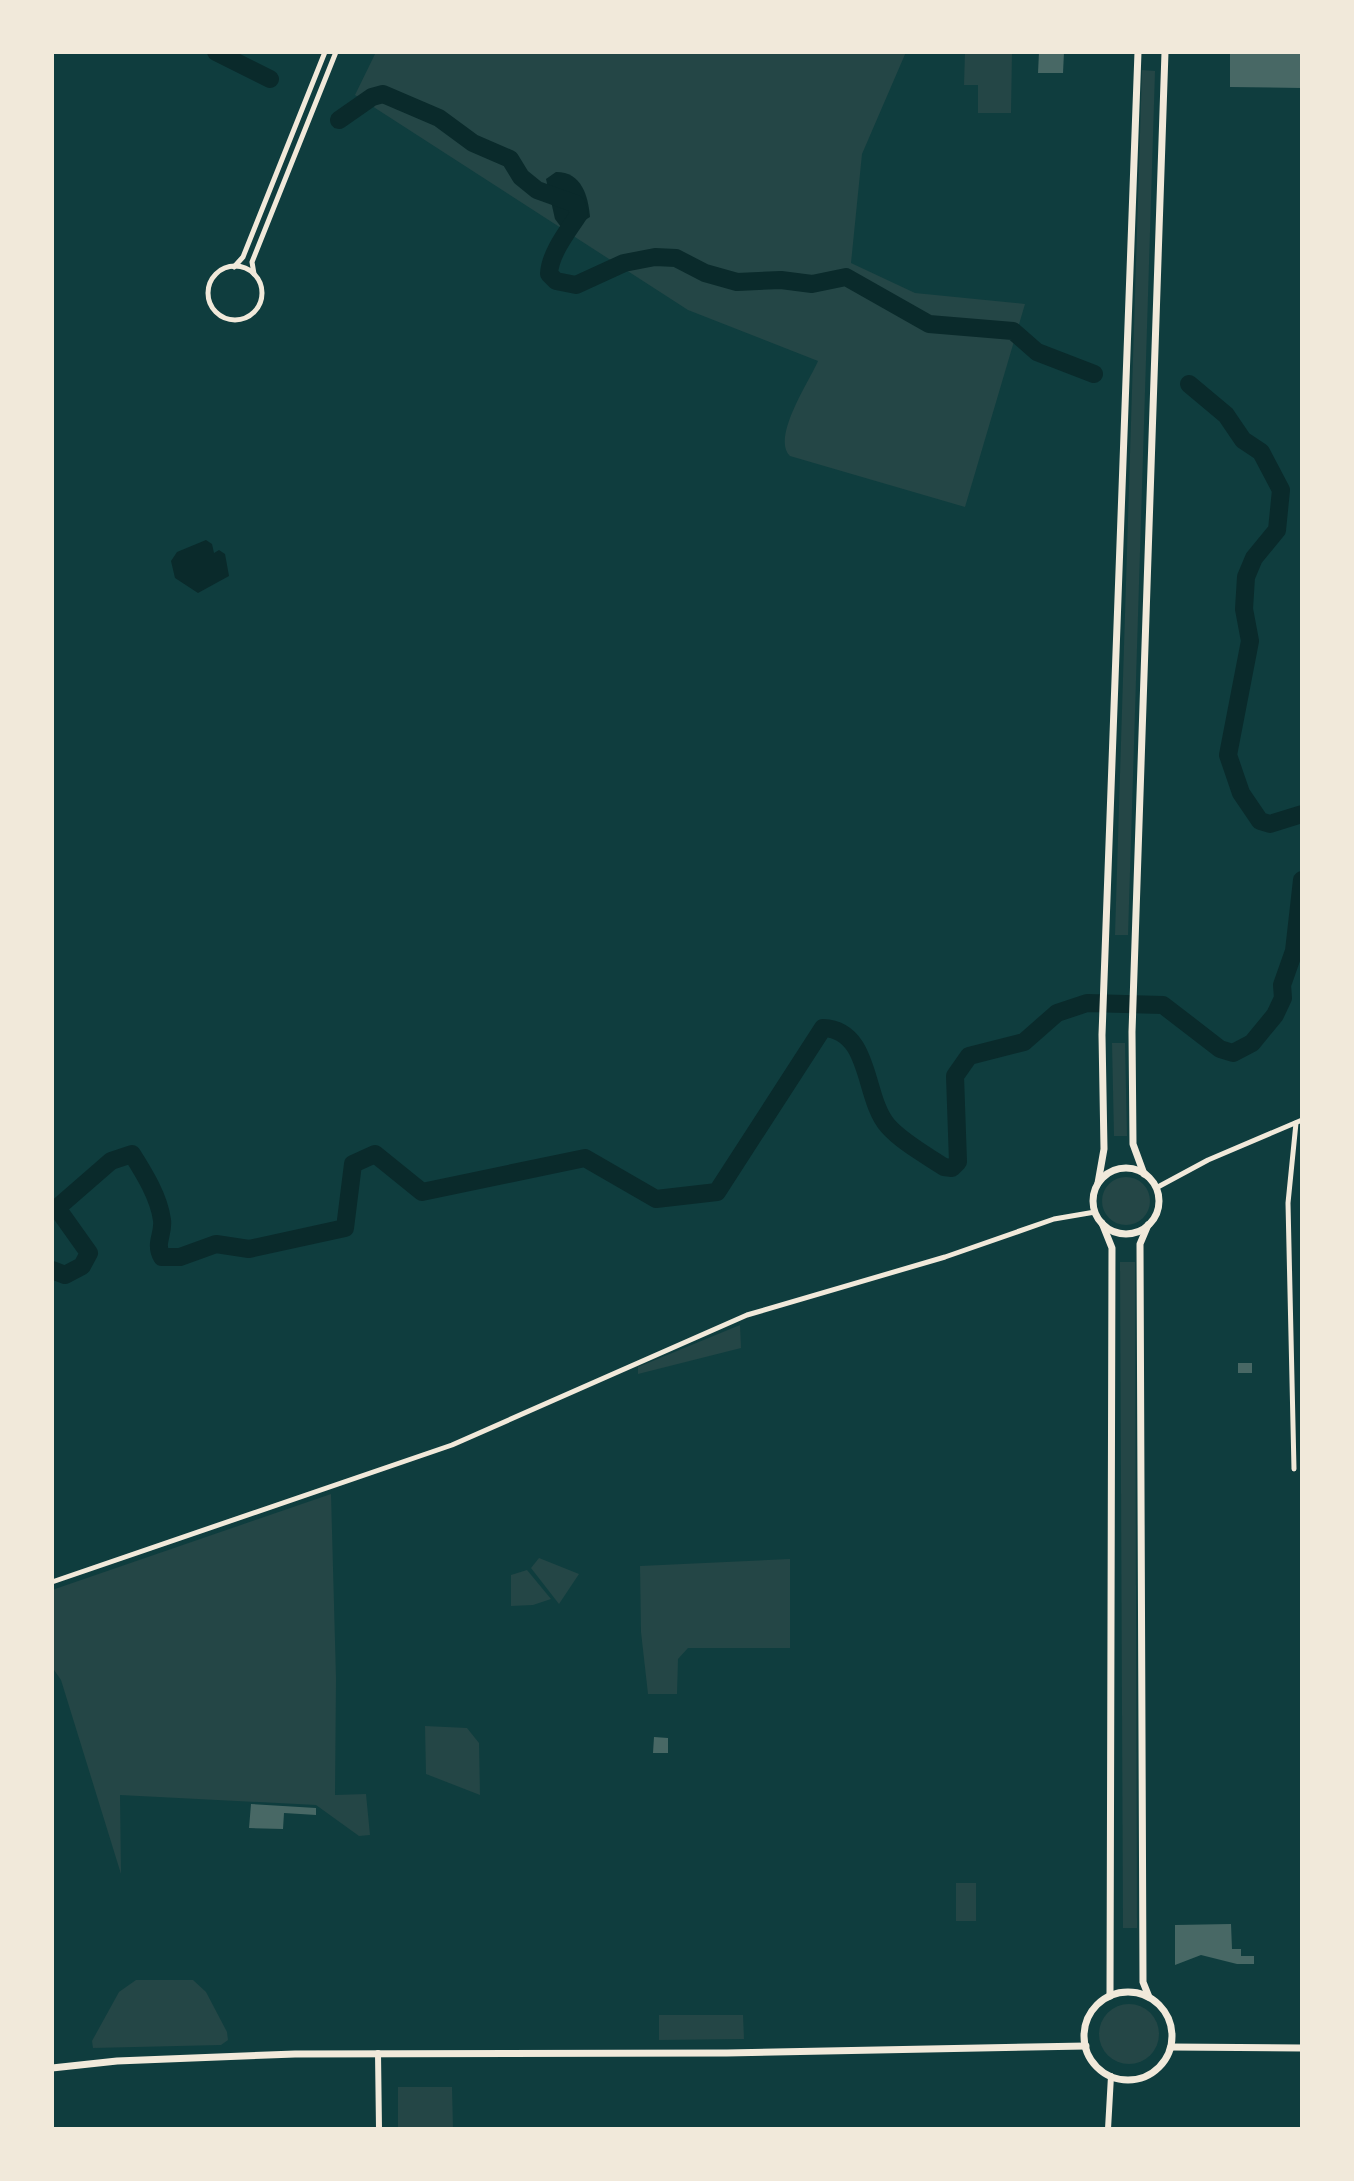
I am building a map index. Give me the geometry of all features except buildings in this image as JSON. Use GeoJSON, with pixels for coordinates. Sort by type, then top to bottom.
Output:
{"type":"FeatureCollection","features":[{"type":"Feature","properties":{"kind":"main road"},"geometry":{"type":"LineString","coordinates":[[1110,1996],[1112,1248],[1095,1212],[1094,1194],[1104,1149],[1102,1035],[1138,52]]}},
{"type":"Feature","properties":{"kind":"main road"},"geometry":{"type":"LineString","coordinates":[[1149,1997],[1126,1992],[1110,1996],[1089,2017],[1086,2046],[1093,2062],[1111,2076],[1129,2080],[1146,2076],[1161,2065],[1171,2047],[1169,2020],[1149,1997],[1143,1982],[1140,1244],[1158,1207],[1156,1188],[1135,1159],[1132,1032],[1165,52]]}},
{"type":"Feature","properties":{"kind":"main road"},"geometry":{"type":"LineString","coordinates":[[1098,1183],[1106,1175],[1122,1168],[1144,1174]]}},
{"type":"Feature","properties":{"kind":"main road"},"geometry":{"type":"LineString","coordinates":[[1102,1223],[1122,1233],[1136,1232],[1148,1225]]}},
{"type":"Feature","properties":{"kind":"main road"},"geometry":{"type":"LineString","coordinates":[[52,2068],[117,2061],[378,2053],[727,2053],[1086,2046]]}},
{"type":"Feature","properties":{"kind":"main road"},"geometry":{"type":"LineString","coordinates":[[1171,2047],[1302,2048]]}},
{"type":"Feature","properties":{"kind":"street"},"geometry":{"type":"LineString","coordinates":[[325,52],[243,257],[234,267],[216,275],[209,290],[212,306],[223,318],[241,320],[258,309],[262,289],[252,262],[336,52]]}},
{"type":"Feature","properties":{"kind":"street"},"geometry":{"type":"LineString","coordinates":[[234,267],[254,274]]}},
{"type":"Feature","properties":{"kind":"street"},"geometry":{"type":"LineString","coordinates":[[1156,1188],[1208,1160],[1299,1122]]}},
{"type":"Feature","properties":{"kind":"street"},"geometry":{"type":"LineString","coordinates":[[1294,1469],[1288,1203],[1299,1122]]}},
{"type":"Feature","properties":{"kind":"street"},"geometry":{"type":"LineString","coordinates":[[52,1582],[452,1445],[747,1315],[945,1257],[1054,1219],[1095,1212]]}},
{"type":"Feature","properties":{"kind":"street"},"geometry":{"type":"LineString","coordinates":[[1291,1373],[1302,1373]]}},
{"type":"Feature","properties":{"kind":"street"},"geometry":{"type":"LineString","coordinates":[[378,2053],[379,2129]]}},
{"type":"Feature","properties":{"kind":"street"},"geometry":{"type":"LineString","coordinates":[[1108,2129],[1111,2076]]}},
{"type":"Feature","properties":{"kind":"shaded area"},"geometry":{"type":"Polygon","coordinates":[[[376,52],[906,52],[862,154],[851,263],[915,293],[1025,304],[965,507],[790,456],[785,448],[788,424],[818,361],[688,310],[355,95],[376,52]]]}},
{"type":"Feature","properties":{"kind":"shaded area"},"geometry":{"type":"Polygon","coordinates":[[[965,52],[1012,52],[1011,113],[978,113],[978,85],[964,85],[965,52]]]}},
{"type":"Feature","properties":{"kind":"shaded area"},"geometry":{"type":"Polygon","coordinates":[[[1142,70],[1155,71],[1128,935],[1115,935],[1142,70]]]}},
{"type":"Feature","properties":{"kind":"shaded area"},"geometry":{"type":"Polygon","coordinates":[[[556,172],[565,173],[578,181],[588,201],[590,217],[572,228],[561,227],[555,219],[546,179],[556,172]]]}},
{"type":"Feature","properties":{"kind":"shaded area"},"geometry":{"type":"Polygon","coordinates":[[[206,540],[212,544],[214,553],[219,550],[225,554],[229,576],[198,593],[175,578],[171,561],[177,552],[206,540]]]}},
{"type":"Feature","properties":{"kind":"shaded area"},"geometry":{"type":"Polygon","coordinates":[[[1112,1043],[1125,1043],[1127,1136],[1114,1136],[1112,1043]]]}},
{"type":"Feature","properties":{"kind":"shaded area"},"geometry":{"type":"Polygon","coordinates":[[[1126,1177],[1143,1184],[1150,1201],[1143,1218],[1126,1225],[1109,1218],[1102,1201],[1109,1184],[1126,1177]]]}},
{"type":"Feature","properties":{"kind":"shaded area"},"geometry":{"type":"Polygon","coordinates":[[[1120,1262],[1135,1262],[1137,1928],[1123,1928],[1120,1262]]]}},
{"type":"Feature","properties":{"kind":"shaded area"},"geometry":{"type":"Polygon","coordinates":[[[740,1325],[741,1348],[638,1374],[638,1367],[740,1325]]]}},
{"type":"Feature","properties":{"kind":"shaded area"},"geometry":{"type":"Polygon","coordinates":[[[331,1494],[336,1678],[335,1795],[366,1794],[370,1835],[359,1836],[316,1805],[120,1795],[121,1874],[61,1680],[52,1667],[52,1590],[331,1494]]]}},
{"type":"Feature","properties":{"kind":"shaded area"},"geometry":{"type":"Polygon","coordinates":[[[539,1558],[579,1574],[559,1604],[531,1568],[539,1558]]]}},
{"type":"Feature","properties":{"kind":"shaded area"},"geometry":{"type":"Polygon","coordinates":[[[790,1559],[790,1648],[688,1648],[678,1659],[677,1694],[648,1694],[641,1632],[640,1566],[790,1559]]]}},
{"type":"Feature","properties":{"kind":"shaded area"},"geometry":{"type":"Polygon","coordinates":[[[527,1570],[551,1599],[533,1605],[511,1606],[511,1575],[527,1570]]]}},
{"type":"Feature","properties":{"kind":"shaded area"},"geometry":{"type":"Polygon","coordinates":[[[425,1726],[467,1728],[479,1743],[480,1795],[426,1774],[425,1726]]]}},
{"type":"Feature","properties":{"kind":"shaded area"},"geometry":{"type":"Polygon","coordinates":[[[956,1883],[976,1883],[976,1921],[956,1921],[956,1883]]]}},
{"type":"Feature","properties":{"kind":"shaded area"},"geometry":{"type":"Polygon","coordinates":[[[136,1980],[193,1980],[206,1992],[227,2032],[228,2040],[221,2045],[93,2048],[92,2041],[119,1992],[136,1980]]]}},
{"type":"Feature","properties":{"kind":"shaded area"},"geometry":{"type":"Polygon","coordinates":[[[1129,2004],[1141,2006],[1150,2013],[1157,2022],[1157,2046],[1150,2055],[1141,2062],[1129,2064],[1117,2062],[1108,2055],[1101,2046],[1099,2034],[1101,2022],[1108,2013],[1117,2006],[1129,2004]]]}},
{"type":"Feature","properties":{"kind":"shaded area"},"geometry":{"type":"Polygon","coordinates":[[[659,2015],[743,2015],[744,2039],[659,2040],[659,2015]]]}},
{"type":"Feature","properties":{"kind":"shaded area"},"geometry":{"type":"Polygon","coordinates":[[[398,2087],[452,2087],[453,2129],[398,2129],[398,2087]]]}},
{"type":"Feature","properties":{"kind":"waterway"},"geometry":{"type":"LineString","coordinates":[[216,52],[270,79]]}},
{"type":"Feature","properties":{"kind":"waterway"},"geometry":{"type":"LineString","coordinates":[[339,120],[372,97],[383,94],[439,118],[473,143],[510,159],[521,177],[537,190],[576,204],[579,214],[560,242],[550,266],[549,274],[556,281],[576,285],[624,263],[655,257],[676,258],[705,273],[737,282],[781,280],[812,284],[846,277],[929,324],[1013,331],[1037,352],[1094,374]]}},
{"type":"Feature","properties":{"kind":"waterway"},"geometry":{"type":"LineString","coordinates":[[1189,384],[1226,415],[1243,440],[1261,452],[1281,490],[1277,530],[1254,558],[1246,577],[1244,609],[1250,641],[1228,755],[1241,793],[1260,821],[1270,824],[1302,814]]}},
{"type":"Feature","properties":{"kind":"waterway"},"geometry":{"type":"LineString","coordinates":[[52,1270],[65,1275],[82,1266],[89,1253],[57,1208],[111,1161],[132,1154],[158,1203],[162,1257],[180,1257],[216,1244],[249,1249],[345,1228],[353,1164],[375,1154],[422,1192],[585,1158],[656,1199],[717,1192],[823,1028],[839,1032],[850,1040],[859,1053],[874,1099],[888,1126],[922,1153],[944,1167],[952,1168],[958,1162],[955,1076],[969,1056],[1024,1042],[1057,1013],[1087,1003],[1163,1005],[1220,1049],[1233,1053],[1252,1043],[1275,1015],[1283,998],[1282,985],[1294,951],[1302,880]]}}]}
